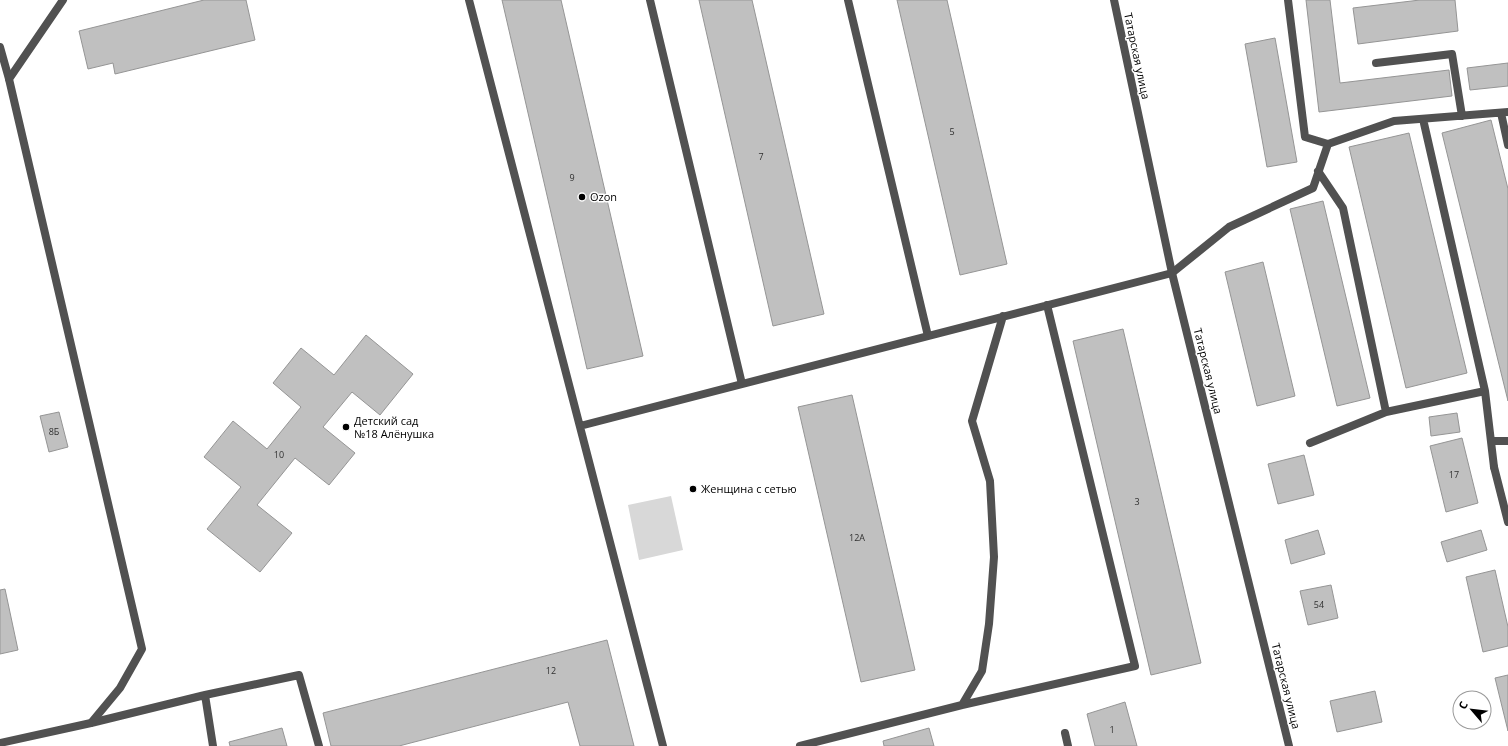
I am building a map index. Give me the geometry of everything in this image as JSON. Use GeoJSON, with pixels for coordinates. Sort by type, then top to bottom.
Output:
{"type":"FeatureCollection","features":[{"type":"Feature","properties":{"kind":"street"},"geometry":{"type":"LineString","coordinates":[[9,79],[63,0]]}},
{"type":"Feature","properties":{"kind":"street"},"geometry":{"type":"LineString","coordinates":[[469,0],[663,746]]}},
{"type":"Feature","properties":{"kind":"street"},"geometry":{"type":"LineString","coordinates":[[650,0],[742,384]]}},
{"type":"Feature","properties":{"kind":"street"},"geometry":{"type":"LineString","coordinates":[[848,0],[928,336]]}},
{"type":"Feature","properties":{"kind":"street","name":"Татарская улица"},"geometry":{"type":"LineString","coordinates":[[1114,0],[1172,273],[1289,746]]}},
{"type":"Feature","properties":{"kind":"street"},"geometry":{"type":"LineString","coordinates":[[1288,0],[1305,137],[1328,144],[1394,121],[1504,113],[1508,144]]}},
{"type":"Feature","properties":{"kind":"street"},"geometry":{"type":"LineString","coordinates":[[0,47],[9,79],[142,648],[120,688],[91,723]]}},
{"type":"Feature","properties":{"kind":"street"},"geometry":{"type":"LineString","coordinates":[[1376,63],[1452,54],[1462,116]]}},
{"type":"Feature","properties":{"kind":"street"},"geometry":{"type":"LineString","coordinates":[[1423,119],[1485,391],[1494,467],[1508,522]]}},
{"type":"Feature","properties":{"kind":"street"},"geometry":{"type":"LineString","coordinates":[[580,426],[1172,273],[1229,227],[1313,188],[1328,144]]}},
{"type":"Feature","properties":{"kind":"street"},"geometry":{"type":"LineString","coordinates":[[1318,171],[1342,208],[1386,412]]}},
{"type":"Feature","properties":{"kind":"street"},"geometry":{"type":"LineString","coordinates":[[800,746],[962,705],[1135,666],[1047,305]]}},
{"type":"Feature","properties":{"kind":"street"},"geometry":{"type":"LineString","coordinates":[[962,705],[982,671],[989,624],[994,557],[990,481],[972,421],[1003,316]]}},
{"type":"Feature","properties":{"kind":"street"},"geometry":{"type":"LineString","coordinates":[[1310,443],[1386,412],[1485,391]]}},
{"type":"Feature","properties":{"kind":"street"},"geometry":{"type":"LineString","coordinates":[[1491,441],[1508,441]]}},
{"type":"Feature","properties":{"kind":"street"},"geometry":{"type":"LineString","coordinates":[[0,743],[91,723],[205,695],[299,675],[319,746]]}},
{"type":"Feature","properties":{"kind":"street"},"geometry":{"type":"LineString","coordinates":[[205,695],[213,746]]}},
{"type":"Feature","properties":{"kind":"street"},"geometry":{"type":"LineString","coordinates":[[1065,733],[1068,746]]}},
{"type":"Feature","properties":{"kind":"shaded area"},"geometry":{"type":"Polygon","coordinates":[[[671,496],[683,550],[639,560],[628,505],[671,496]]]}},
{"type":"Feature","properties":{"kind":"building"},"geometry":{"type":"Polygon","coordinates":[[[204,0],[246,0],[255,40],[115,74],[113,63],[88,69],[79,31],[204,0]]]}},
{"type":"Feature","properties":{"kind":"building"},"geometry":{"type":"Polygon","coordinates":[[[502,0],[561,0],[643,356],[587,369],[502,0]]]}},
{"type":"Feature","properties":{"kind":"building"},"geometry":{"type":"Polygon","coordinates":[[[699,0],[752,0],[824,314],[773,326],[699,0]]]}},
{"type":"Feature","properties":{"kind":"building"},"geometry":{"type":"Polygon","coordinates":[[[897,0],[947,0],[1007,264],[960,275],[897,0]]]}},
{"type":"Feature","properties":{"kind":"building"},"geometry":{"type":"Polygon","coordinates":[[[1306,0],[1330,0],[1340,83],[1449,70],[1452,96],[1319,112],[1306,0]]]}},
{"type":"Feature","properties":{"kind":"building"},"geometry":{"type":"Polygon","coordinates":[[[1420,0],[1455,0],[1458,31],[1358,44],[1353,8],[1420,0]]]}},
{"type":"Feature","properties":{"kind":"building"},"geometry":{"type":"Polygon","coordinates":[[[1275,38],[1297,162],[1267,167],[1245,44],[1275,38]]]}},
{"type":"Feature","properties":{"kind":"building"},"geometry":{"type":"Polygon","coordinates":[[[1508,63],[1508,86],[1470,90],[1467,68],[1508,63]]]}},
{"type":"Feature","properties":{"kind":"building"},"geometry":{"type":"Polygon","coordinates":[[[1491,120],[1508,189],[1508,401],[1442,133],[1491,120]]]}},
{"type":"Feature","properties":{"kind":"building"},"geometry":{"type":"Polygon","coordinates":[[[1409,133],[1467,373],[1406,388],[1349,147],[1409,133]]]}},
{"type":"Feature","properties":{"kind":"building"},"geometry":{"type":"Polygon","coordinates":[[[1323,201],[1370,398],[1337,406],[1290,209],[1323,201]]]}},
{"type":"Feature","properties":{"kind":"building"},"geometry":{"type":"Polygon","coordinates":[[[1263,262],[1295,396],[1257,406],[1225,272],[1263,262]]]}},
{"type":"Feature","properties":{"kind":"building"},"geometry":{"type":"Polygon","coordinates":[[[1123,329],[1201,663],[1151,675],[1073,341],[1123,329]]]}},
{"type":"Feature","properties":{"kind":"building"},"geometry":{"type":"Polygon","coordinates":[[[366,335],[413,374],[380,415],[352,392],[323,427],[355,453],[329,485],[295,458],[257,505],[292,533],[260,572],[207,529],[241,487],[204,457],[233,421],[267,449],[301,407],[273,383],[301,348],[334,375],[366,335]]]}},
{"type":"Feature","properties":{"kind":"building"},"geometry":{"type":"Polygon","coordinates":[[[852,395],[915,670],[861,682],[798,407],[852,395]]]}},
{"type":"Feature","properties":{"kind":"building"},"geometry":{"type":"Polygon","coordinates":[[[59,412],[68,447],[49,452],[40,416],[59,412]]]}},
{"type":"Feature","properties":{"kind":"building"},"geometry":{"type":"Polygon","coordinates":[[[1457,413],[1460,432],[1431,436],[1429,417],[1457,413]]]}},
{"type":"Feature","properties":{"kind":"building"},"geometry":{"type":"Polygon","coordinates":[[[1462,438],[1478,503],[1446,512],[1430,446],[1462,438]]]}},
{"type":"Feature","properties":{"kind":"building"},"geometry":{"type":"Polygon","coordinates":[[[1304,455],[1314,495],[1278,504],[1268,464],[1304,455]]]}},
{"type":"Feature","properties":{"kind":"building"},"geometry":{"type":"Polygon","coordinates":[[[1318,530],[1325,554],[1291,564],[1285,540],[1318,530]]]}},
{"type":"Feature","properties":{"kind":"building"},"geometry":{"type":"Polygon","coordinates":[[[1481,530],[1487,550],[1447,562],[1441,542],[1481,530]]]}},
{"type":"Feature","properties":{"kind":"building"},"geometry":{"type":"Polygon","coordinates":[[[1495,570],[1508,627],[1508,646],[1483,652],[1466,577],[1495,570]]]}},
{"type":"Feature","properties":{"kind":"building"},"geometry":{"type":"Polygon","coordinates":[[[1331,585],[1338,618],[1308,625],[1300,591],[1331,585]]]}},
{"type":"Feature","properties":{"kind":"building"},"geometry":{"type":"Polygon","coordinates":[[[5,589],[18,650],[0,654],[0,590],[5,589]]]}},
{"type":"Feature","properties":{"kind":"building"},"geometry":{"type":"Polygon","coordinates":[[[607,640],[634,746],[580,746],[568,702],[399,746],[331,746],[323,713],[607,640]]]}},
{"type":"Feature","properties":{"kind":"building"},"geometry":{"type":"Polygon","coordinates":[[[1508,675],[1508,731],[1495,678],[1508,675]]]}},
{"type":"Feature","properties":{"kind":"building"},"geometry":{"type":"Polygon","coordinates":[[[1375,691],[1382,722],[1337,732],[1330,701],[1375,691]]]}},
{"type":"Feature","properties":{"kind":"building"},"geometry":{"type":"Polygon","coordinates":[[[1125,702],[1137,746],[1095,746],[1087,714],[1125,702]]]}},
{"type":"Feature","properties":{"kind":"building"},"geometry":{"type":"Polygon","coordinates":[[[282,728],[287,746],[230,746],[229,742],[282,728]]]}},
{"type":"Feature","properties":{"kind":"building"},"geometry":{"type":"Polygon","coordinates":[[[929,728],[934,746],[884,746],[883,741],[929,728]]]}},
{"type":"Feature","properties":{"kind":"place","name":"Ozon"},"geometry":{"type":"Point","coordinates":[582,197]}},
{"type":"Feature","properties":{"kind":"place","name":"Детский сад №18 Алёнушка"},"geometry":{"type":"Point","coordinates":[346,427]}},
{"type":"Feature","properties":{"kind":"place","name":"Женщина с сетью"},"geometry":{"type":"Point","coordinates":[693,489]}}]}
